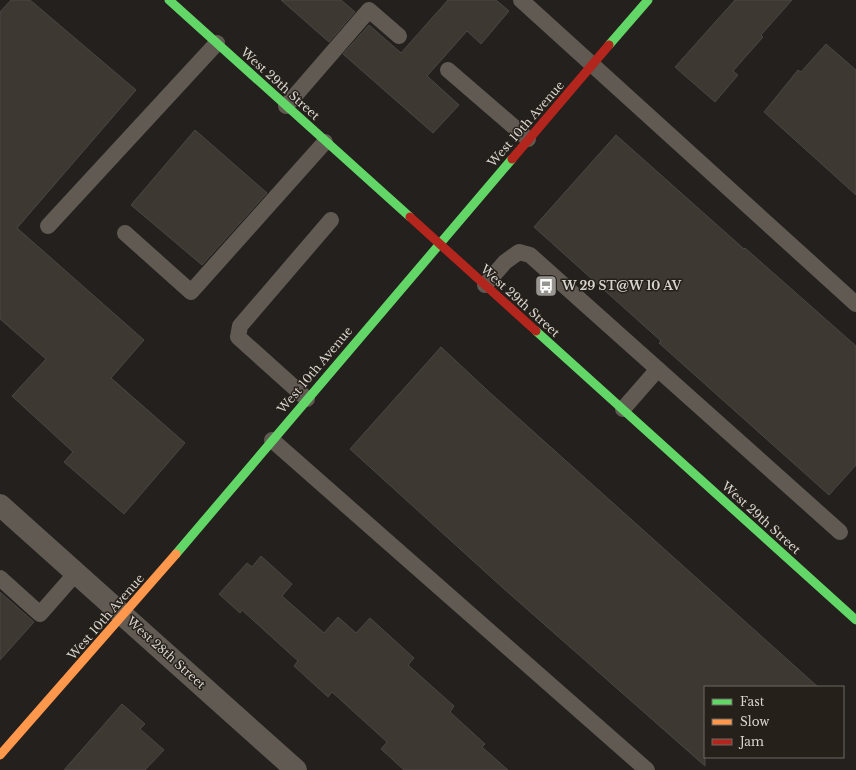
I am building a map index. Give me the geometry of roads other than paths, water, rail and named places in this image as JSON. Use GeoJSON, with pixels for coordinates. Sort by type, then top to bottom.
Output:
{"type":"FeatureCollection","features":[{"type":"Feature","properties":{"kind":"street","name":"West 29th Street"},"geometry":{"type":"LineString","coordinates":[[169,0],[856,620]]}},
{"type":"Feature","properties":{"kind":"street","name":"West 10th Avenue"},"geometry":{"type":"LineString","coordinates":[[0,755],[124,616],[438,243],[648,0]]}},
{"type":"Feature","properties":{"kind":"street","name":"West 28th Street"},"geometry":{"type":"LineString","coordinates":[[0,505],[296,770]]}},
{"type":"Feature","properties":{"kind":"lane"},"geometry":{"type":"LineString","coordinates":[[521,0],[591,66],[856,304]]}},
{"type":"Feature","properties":{"kind":"lane"},"geometry":{"type":"LineString","coordinates":[[286,106],[369,10],[399,36]]}},
{"type":"Feature","properties":{"kind":"lane"},"geometry":{"type":"LineString","coordinates":[[48,226],[217,43]]}},
{"type":"Feature","properties":{"kind":"lane"},"geometry":{"type":"LineString","coordinates":[[448,70],[528,140]]}},
{"type":"Feature","properties":{"kind":"lane"},"geometry":{"type":"LineString","coordinates":[[125,233],[191,292],[325,142]]}},
{"type":"Feature","properties":{"kind":"lane"},"geometry":{"type":"LineString","coordinates":[[307,399],[238,337],[240,326],[331,220]]}},
{"type":"Feature","properties":{"kind":"lane"},"geometry":{"type":"LineString","coordinates":[[485,285],[505,262],[519,252],[530,255],[840,532]]}},
{"type":"Feature","properties":{"kind":"lane"},"geometry":{"type":"LineString","coordinates":[[622,409],[658,369]]}},
{"type":"Feature","properties":{"kind":"lane"},"geometry":{"type":"LineString","coordinates":[[272,440],[647,770]]}},
{"type":"Feature","properties":{"kind":"lane"},"geometry":{"type":"LineString","coordinates":[[0,578],[40,614],[76,572]]}},
{"type":"Feature","properties":{"kind":"place","name":"W 29 ST@W 10 AV"},"geometry":{"type":"Point","coordinates":[546,286]}}]}
